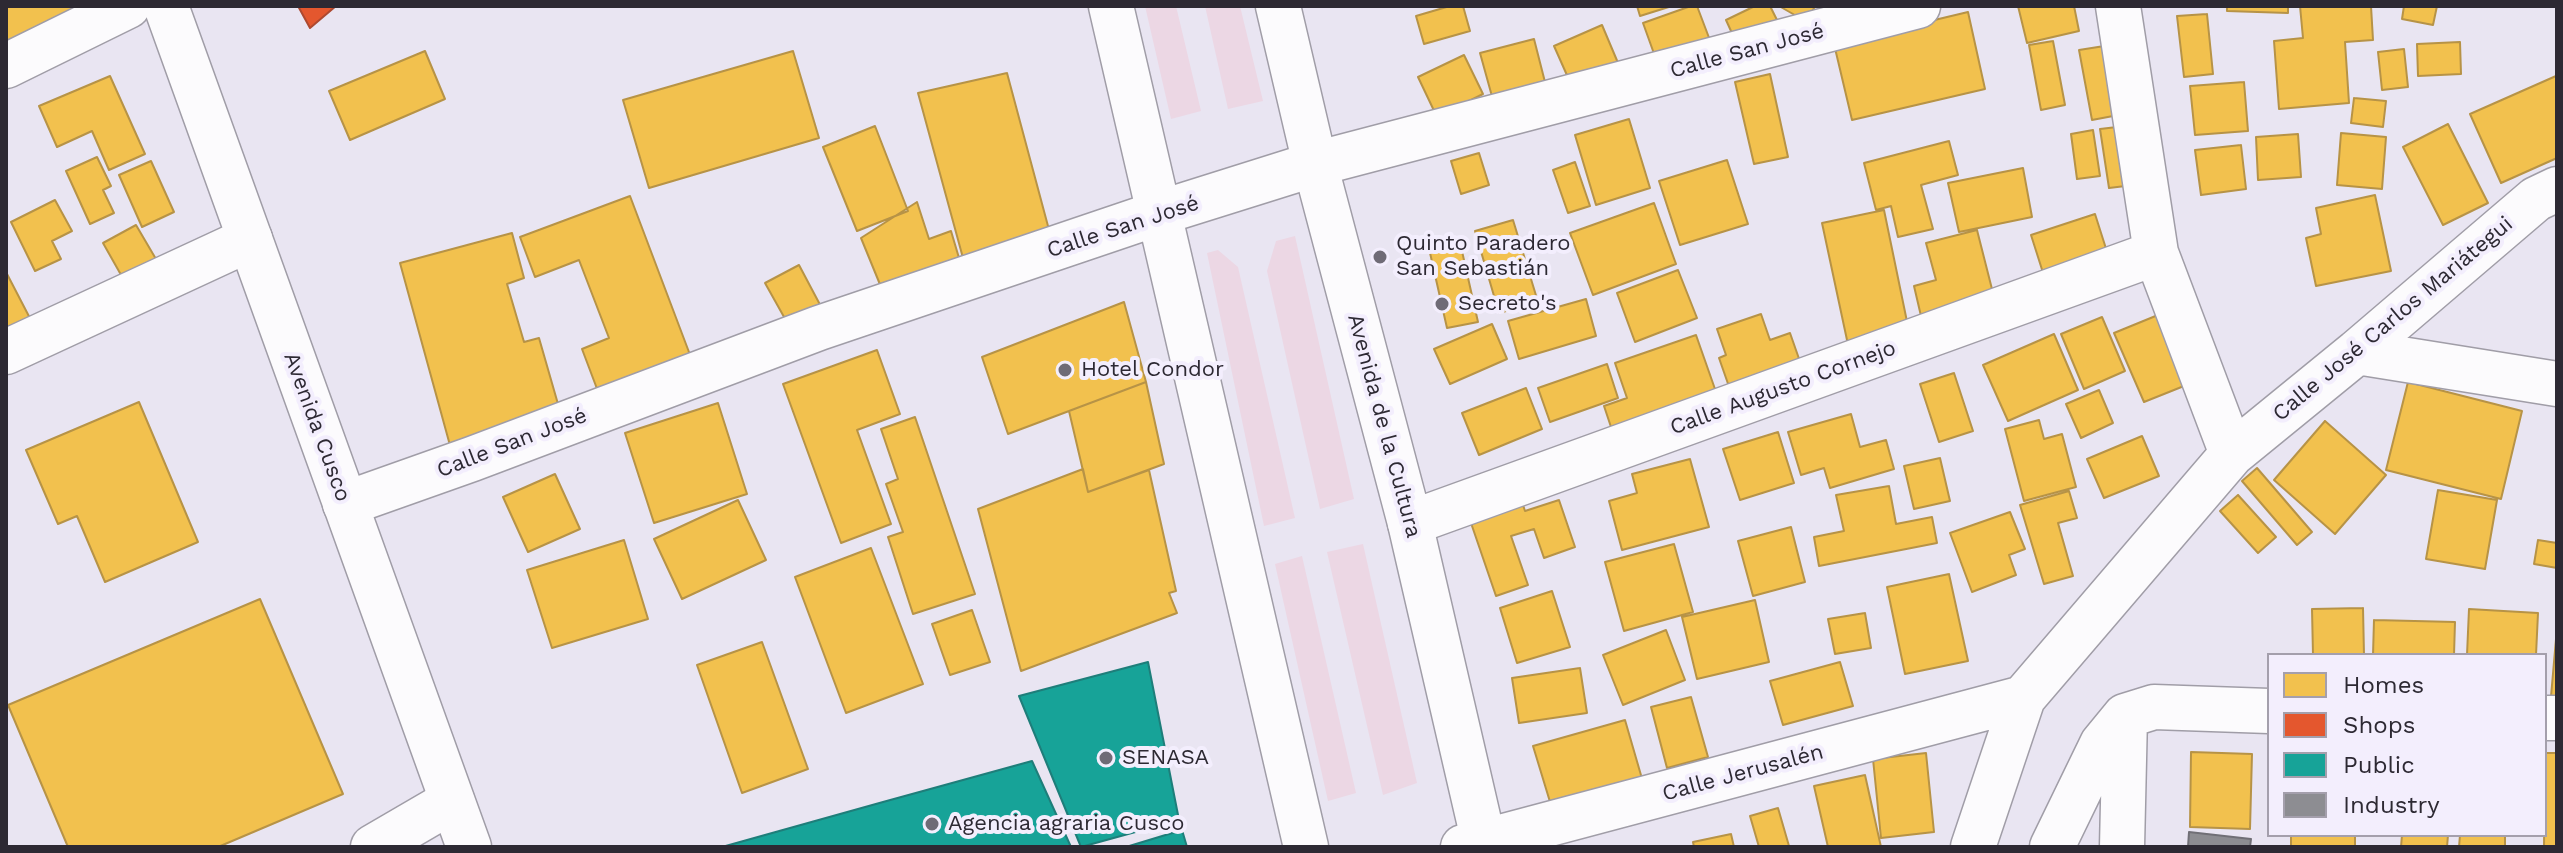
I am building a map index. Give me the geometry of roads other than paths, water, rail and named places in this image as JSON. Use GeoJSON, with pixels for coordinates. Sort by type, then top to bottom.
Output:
{"type":"FeatureCollection","features":[{"type":"Feature","properties":{"kind":"main road"},"geometry":{"type":"LineString","coordinates":[[6,66],[128,6]]}},
{"type":"Feature","properties":{"kind":"main road","name":"Avenida Cusco"},"geometry":{"type":"LineString","coordinates":[[166,6],[469,847]]}},
{"type":"Feature","properties":{"kind":"main road"},"geometry":{"type":"LineString","coordinates":[[1111,6],[1306,847]]}},
{"type":"Feature","properties":{"kind":"main road","name":"Avenida de la Cultura"},"geometry":{"type":"LineString","coordinates":[[1278,6],[1315,164],[1410,523],[1477,845]]}},
{"type":"Feature","properties":{"kind":"main road","name":"Calle San José"},"geometry":{"type":"LineString","coordinates":[[345,504],[819,328],[1159,213],[1315,164],[1918,6]]}},
{"type":"Feature","properties":{"kind":"main road"},"geometry":{"type":"LineString","coordinates":[[2118,6],[2156,253],[2232,454]]}},
{"type":"Feature","properties":{"kind":"main road","name":"Calle José Carlos Mariátegui"},"geometry":{"type":"LineString","coordinates":[[2023,698],[2232,454],[2536,199],[2557,189]]}},
{"type":"Feature","properties":{"kind":"main road"},"geometry":{"type":"LineString","coordinates":[[6,352],[250,239]]}},
{"type":"Feature","properties":{"kind":"main road","name":"Calle Augusto Cornejo"},"geometry":{"type":"LineString","coordinates":[[1410,523],[2156,253]]}},
{"type":"Feature","properties":{"kind":"main road"},"geometry":{"type":"LineString","coordinates":[[2357,352],[2557,384]]}},
{"type":"Feature","properties":{"kind":"main road"},"geometry":{"type":"LineString","coordinates":[[1973,847],[2023,698]]}},
{"type":"Feature","properties":{"kind":"main road","name":"Calle Jerusalén"},"geometry":{"type":"LineString","coordinates":[[1477,845],[2023,698]]}},
{"type":"Feature","properties":{"kind":"main road"},"geometry":{"type":"LineString","coordinates":[[2052,847],[2102,744],[2125,716],[2154,707],[2267,711]]}},
{"type":"Feature","properties":{"kind":"main road"},"geometry":{"type":"LineString","coordinates":[[2122,847],[2125,716]]}},
{"type":"Feature","properties":{"kind":"main road"},"geometry":{"type":"LineString","coordinates":[[373,847],[452,801]]}},
{"type":"Feature","properties":{"kind":"place","name":"Quinto Paradero San Sebastián"},"geometry":{"type":"Point","coordinates":[1380,257]}},
{"type":"Feature","properties":{"kind":"place","name":"Secreto's"},"geometry":{"type":"Point","coordinates":[1442,304]}},
{"type":"Feature","properties":{"kind":"place","name":"Hotel Condor"},"geometry":{"type":"Point","coordinates":[1065,370]}},
{"type":"Feature","properties":{"kind":"place","name":"SENASA"},"geometry":{"type":"Point","coordinates":[1106,758]}},
{"type":"Feature","properties":{"kind":"place","name":"Agencia agraria Cusco"},"geometry":{"type":"Point","coordinates":[932,824]}}]}
